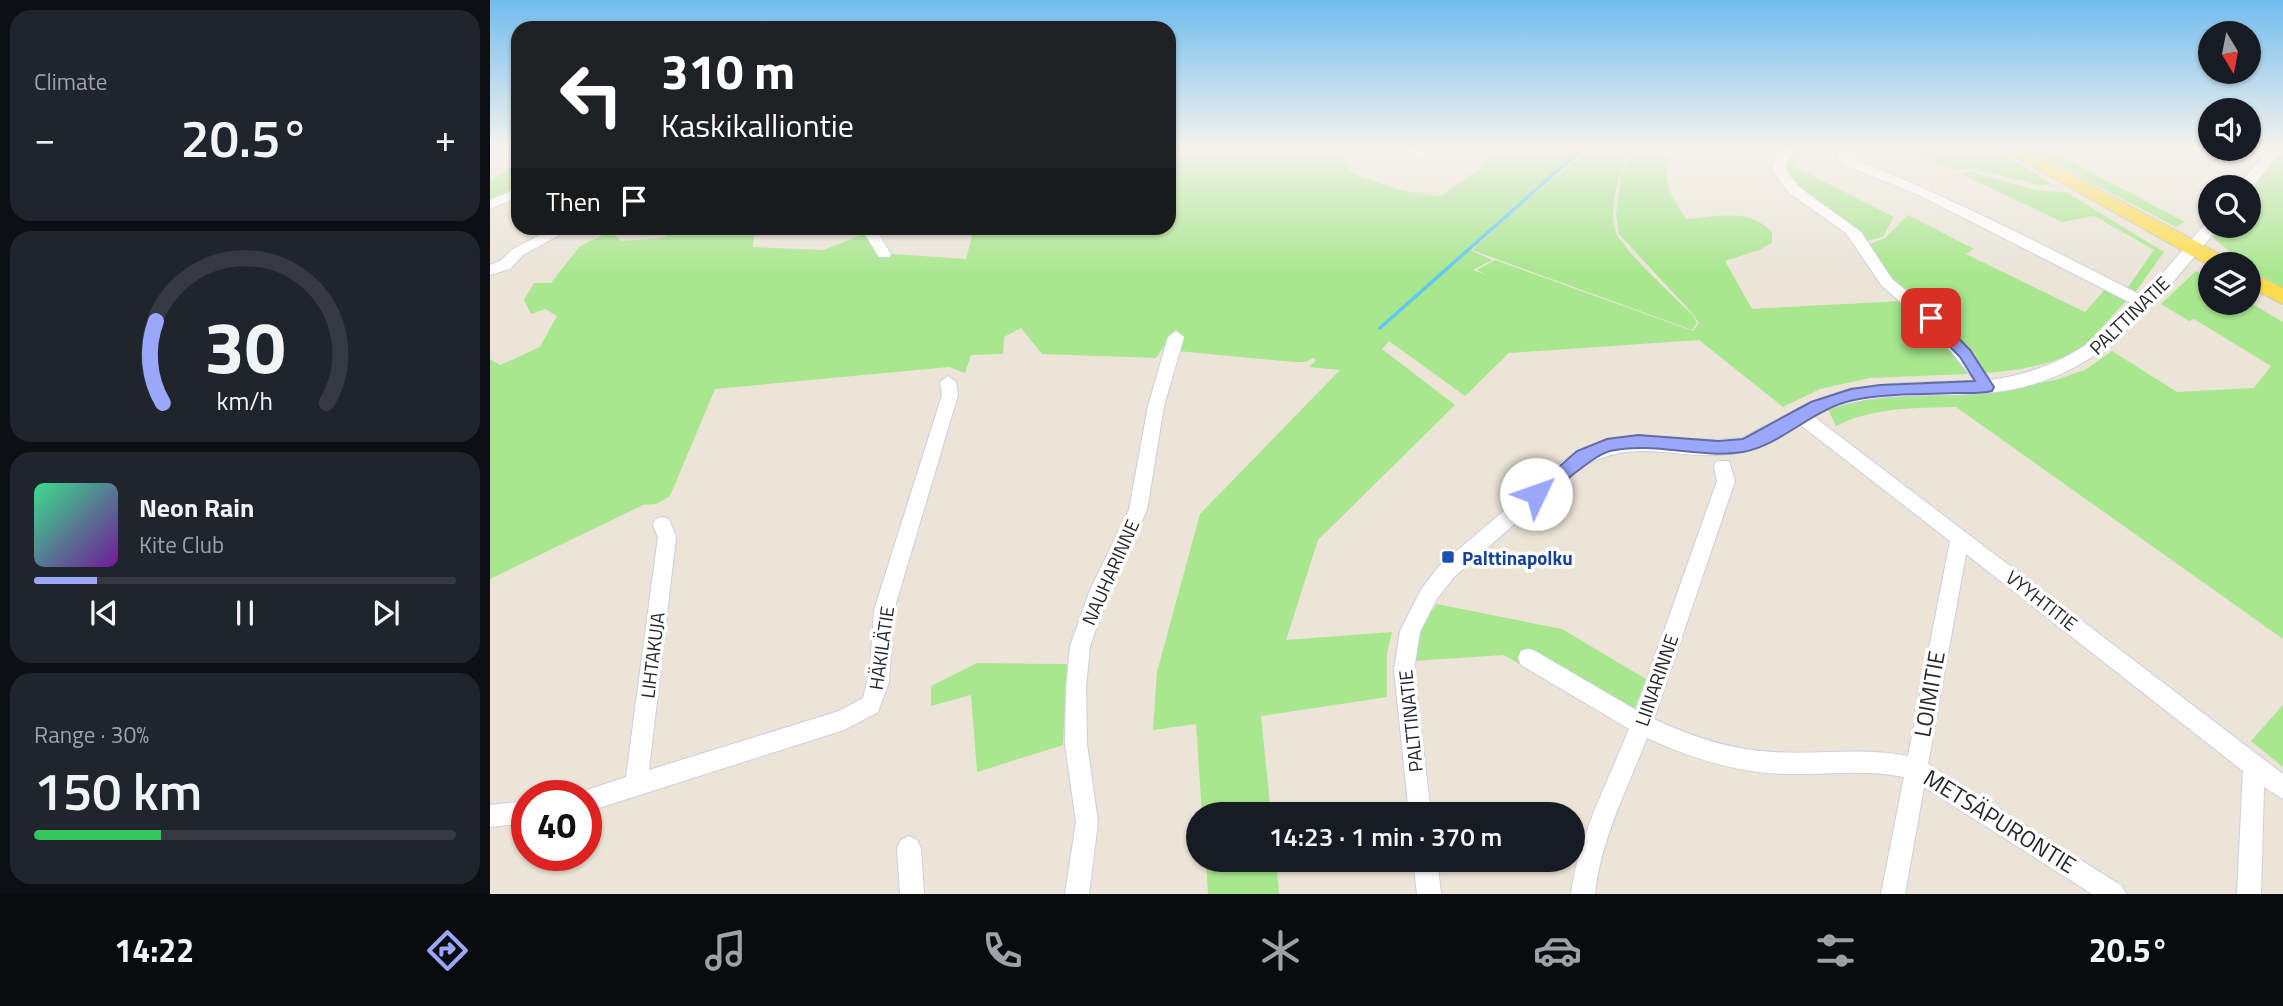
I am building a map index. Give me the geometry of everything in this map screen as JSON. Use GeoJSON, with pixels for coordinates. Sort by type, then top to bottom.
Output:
{"type":"FeatureCollection","features":[{"type":"Feature","properties":{"kind":"main road"},"geometry":{"type":"LineString","coordinates":[[2085,190],[2200,252]]}},
{"type":"Feature","properties":{"kind":"main road"},"geometry":{"type":"LineString","coordinates":[[2261,285],[2283,297]]}},
{"type":"Feature","properties":{"kind":"street"},"geometry":{"type":"LineString","coordinates":[[1796,190],[1810,203],[1853,231],[1883,278],[1943,329],[1965,353],[1987,387]]}},
{"type":"Feature","properties":{"kind":"street"},"geometry":{"type":"LineString","coordinates":[[1918,190],[2144,303]]}},
{"type":"Feature","properties":{"kind":"street"},"geometry":{"type":"LineString","coordinates":[[490,205],[511,195]]}},
{"type":"Feature","properties":{"kind":"street"},"geometry":{"type":"LineString","coordinates":[[490,212],[511,202]]}},
{"type":"Feature","properties":{"kind":"street"},"geometry":{"type":"LineString","coordinates":[[490,270],[505,265],[518,252],[551,235]]}},
{"type":"Feature","properties":{"kind":"street"},"geometry":{"type":"LineString","coordinates":[[872,235],[884,254]]}},
{"type":"Feature","properties":{"kind":"street","name":"PALTTINATIE"},"geometry":{"type":"LineString","coordinates":[[1419,802],[1404,670],[1410,631],[1419,610],[1447,571],[1557,475],[1591,452],[1627,442],[1718,447],[1744,445],[1832,400],[1880,390],[1987,387],[2030,380],[2076,363],[2100,348],[2202,238]]}},
{"type":"Feature","properties":{"kind":"street","name":"NAUHARINNE"},"geometry":{"type":"LineString","coordinates":[[1077,894],[1087,822],[1076,744],[1076,688],[1080,646],[1100,590],[1138,510],[1158,398],[1176,337]]}},
{"type":"Feature","properties":{"kind":"street","name":"HÄKILÄTIE"},"geometry":{"type":"LineString","coordinates":[[602,796],[844,720],[871,705],[881,676],[881,629],[884,610],[950,395],[948,382]]}},
{"type":"Feature","properties":{"kind":"street","name":"VYYHTITIE"},"geometry":{"type":"LineString","coordinates":[[1800,415],[2283,788]]}},
{"type":"Feature","properties":{"kind":"street","name":"LIINARINNE"},"geometry":{"type":"LineString","coordinates":[[1583,894],[1584,872],[1592,845],[1641,724],[1726,481],[1723,466]]}},
{"type":"Feature","properties":{"kind":"street","name":"LIHTAKUJA"},"geometry":{"type":"LineString","coordinates":[[636,785],[667,537],[662,525]]}},
{"type":"Feature","properties":{"kind":"street","name":"LOIMITIE"},"geometry":{"type":"LineString","coordinates":[[1893,894],[1960,536]]}},
{"type":"Feature","properties":{"kind":"street","name":"METSÄPURONTIE"},"geometry":{"type":"LineString","coordinates":[[1528,657],[1641,724],[1694,746],[1739,759],[1771,763],[1892,762],[1915,768],[2114,894]]}},
{"type":"Feature","properties":{"kind":"street"},"geometry":{"type":"LineString","coordinates":[[2249,894],[2254,765]]}},
{"type":"Feature","properties":{"kind":"street"},"geometry":{"type":"LineString","coordinates":[[490,816],[511,814]]}},
{"type":"Feature","properties":{"kind":"street"},"geometry":{"type":"LineString","coordinates":[[909,848],[912,894]]}},
{"type":"Feature","properties":{"kind":"street"},"geometry":{"type":"LineString","coordinates":[[1426,872],[1429,894]]}},
{"type":"Feature","properties":{"kind":"green space"},"geometry":{"type":"Polygon","coordinates":[[[490,190],[511,190],[490,200],[490,190]]]}},
{"type":"Feature","properties":{"kind":"green space"},"geometry":{"type":"Polygon","coordinates":[[[1176,190],[1399,190],[1440,196],[1449,190],[1538,190],[1470,250],[1492,260],[1473,270],[1486,275],[1477,270],[1495,260],[1693,331],[1699,323],[1693,314],[1619,234],[1616,215],[1619,190],[1670,190],[1686,219],[1742,216],[1763,224],[1772,232],[1772,243],[1725,261],[1752,309],[1901,301],[1948,345],[1968,374],[1870,378],[1820,389],[1783,407],[1699,340],[1509,353],[1465,396],[1389,341],[1382,349],[1455,405],[1318,540],[1286,640],[1392,632],[1387,653],[1387,697],[1261,716],[1270,802],[1201,802],[1196,724],[1153,730],[1157,672],[1200,514],[1340,370],[1309,367],[1316,360],[1313,358],[1305,362],[1294,362],[1178,351],[1170,337],[1156,358],[1042,354],[1021,328],[1004,337],[1003,354],[971,355],[965,373],[949,367],[715,389],[670,496],[656,504],[643,505],[490,579],[490,359],[500,365],[540,347],[557,316],[545,309],[531,314],[524,300],[534,283],[551,283],[580,246],[603,235],[615,235],[621,241],[662,238],[668,235],[754,235],[753,247],[824,250],[867,235],[879,253],[966,259],[972,235],[1176,235],[1176,190]]]}},
{"type":"Feature","properties":{"kind":"green space"},"geometry":{"type":"Polygon","coordinates":[[[1539,190],[1616,190],[1613,211],[1620,240],[1693,315],[1697,323],[1692,330],[1472,250],[1539,190]]]}},
{"type":"Feature","properties":{"kind":"green space"},"geometry":{"type":"Polygon","coordinates":[[[1800,190],[1840,190],[1894,217],[1883,237],[1867,241],[1846,220],[1800,190]]]}},
{"type":"Feature","properties":{"kind":"green space"},"geometry":{"type":"Polygon","coordinates":[[[1994,190],[2066,192],[2164,252],[2134,294],[2126,290],[2154,250],[2094,216],[2062,222],[1994,190]]]}},
{"type":"Feature","properties":{"kind":"green space"},"geometry":{"type":"Polygon","coordinates":[[[2105,190],[2124,190],[2185,222],[2176,227],[2105,190]]]}},
{"type":"Feature","properties":{"kind":"green space"},"geometry":{"type":"Polygon","coordinates":[[[2261,190],[2283,190],[2283,288],[2261,276],[2261,252],[2230,252],[2213,238],[2261,238],[2261,190]]]}},
{"type":"Feature","properties":{"kind":"green space"},"geometry":{"type":"Polygon","coordinates":[[[1908,215],[1974,249],[1966,254],[2085,312],[2107,287],[2129,298],[2088,342],[2066,356],[2025,368],[1985,373],[1957,336],[1933,311],[1890,277],[1870,244],[1885,238],[1908,215]]]}},
{"type":"Feature","properties":{"kind":"green space"},"geometry":{"type":"Polygon","coordinates":[[[2196,271],[2198,315],[2261,315],[2261,309],[2283,322],[2283,639],[1956,407],[1879,412],[1836,426],[1828,409],[1853,398],[2012,388],[2055,380],[2085,370],[2112,351],[2177,392],[2254,388],[2271,366],[2194,319],[2189,321],[2161,304],[2196,271]]]}},
{"type":"Feature","properties":{"kind":"green space"},"geometry":{"type":"Polygon","coordinates":[[[1437,604],[1562,629],[1646,679],[1627,728],[1504,655],[1412,661],[1418,630],[1437,604]]]}},
{"type":"Feature","properties":{"kind":"green space"},"geometry":{"type":"Polygon","coordinates":[[[977,663],[1067,664],[1063,745],[977,772],[971,695],[931,706],[931,686],[977,663]]]}},
{"type":"Feature","properties":{"kind":"green space"},"geometry":{"type":"Polygon","coordinates":[[[2283,705],[2283,767],[2251,741],[2283,705]]]}},
{"type":"Feature","properties":{"kind":"green space"},"geometry":{"type":"Polygon","coordinates":[[[1207,872],[1277,872],[1279,894],[1208,894],[1207,872]]]}},
{"type":"Feature","properties":{"kind":"waterway"},"geometry":{"type":"LineString","coordinates":[[1380,328],[1536,190]]}},
{"type":"Feature","properties":{"kind":"place","name":"Palttinapolku"},"geometry":{"type":"Point","coordinates":[1448,557]}},
{"type":"Feature","properties":{"kind":"route"},"geometry":{"type":"LineString","coordinates":[[1536,494],[1583,456],[1607,446],[1627,442],[1718,447],[1744,445],[1762,438],[1816,406],[1851,395],[1880,390],[1987,387],[1965,353],[1931,318]]}}]}
